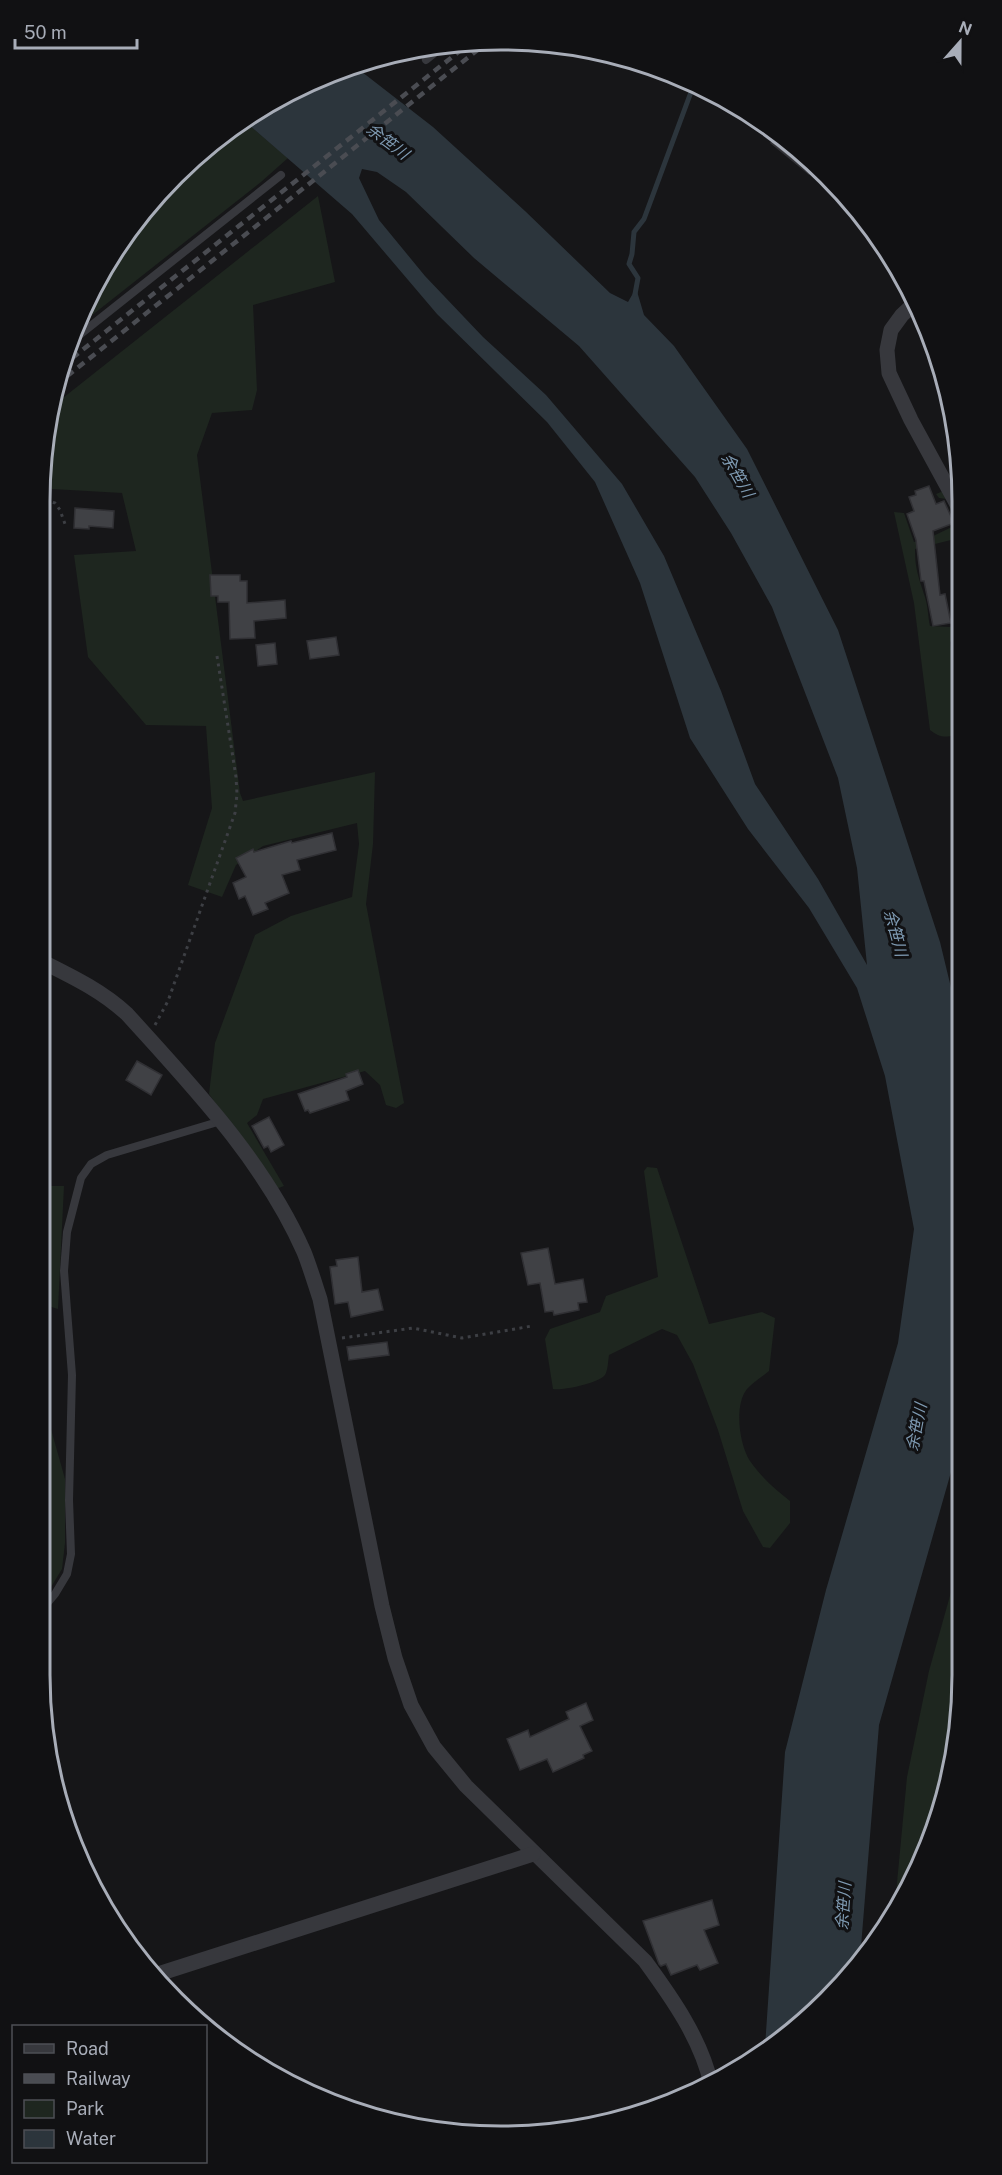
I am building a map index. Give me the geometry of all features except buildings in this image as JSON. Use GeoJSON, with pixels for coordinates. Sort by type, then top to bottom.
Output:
{"type":"FeatureCollection","features":[{"type":"Feature","properties":{"kind":"street"},"geometry":{"type":"LineString","coordinates":[[909,308],[891,330],[887,350],[889,373],[911,420],[952,495]]}},
{"type":"Feature","properties":{"kind":"street"},"geometry":{"type":"LineString","coordinates":[[50,966],[91,986],[113,1002],[147,1036],[221,1121],[251,1160],[278,1203],[304,1252],[320,1299],[382,1606],[395,1658],[411,1705],[434,1747],[466,1786],[645,1961],[669,1994],[693,2037],[709,2075]]}},
{"type":"Feature","properties":{"kind":"street"},"geometry":{"type":"LineString","coordinates":[[163,1973],[533,1854]]}},
{"type":"Feature","properties":{"kind":"lane"},"geometry":{"type":"LineString","coordinates":[[426,60],[433,55]]}},
{"type":"Feature","properties":{"kind":"lane"},"geometry":{"type":"LineString","coordinates":[[82,333],[281,175]]}},
{"type":"Feature","properties":{"kind":"lane"},"geometry":{"type":"LineString","coordinates":[[50,1600],[67,1574],[71,1554],[69,1500],[72,1375],[64,1271],[67,1233],[81,1178],[90,1164],[107,1155],[221,1121]]}},
{"type":"Feature","properties":{"kind":"path"},"geometry":{"type":"LineString","coordinates":[[50,502],[55,503],[60,510],[64,524]]}},
{"type":"Feature","properties":{"kind":"path"},"geometry":{"type":"LineString","coordinates":[[147,1036],[159,1020],[168,1000],[235,813],[236,777],[217,656]]}},
{"type":"Feature","properties":{"kind":"path"},"geometry":{"type":"LineString","coordinates":[[329,1340],[413,1328],[462,1338],[532,1326]]}},
{"type":"Feature","properties":{"kind":"green space"},"geometry":{"type":"Polygon","coordinates":[[[250,126],[288,158],[261,182],[88,318],[110,275],[143,226],[162,203],[203,162],[250,126]]]}},
{"type":"Feature","properties":{"kind":"green space"},"geometry":{"type":"Polygon","coordinates":[[[318,196],[335,282],[253,305],[257,390],[252,410],[212,413],[197,455],[240,793],[243,801],[375,772],[373,844],[366,904],[404,1103],[396,1108],[386,1105],[380,1085],[365,1071],[263,1099],[257,1115],[247,1123],[284,1186],[276,1189],[209,1094],[215,1043],[255,935],[291,916],[352,897],[359,844],[357,823],[263,846],[236,865],[222,897],[188,885],[212,808],[206,726],[146,725],[88,657],[74,555],[136,551],[122,493],[52,489],[50,471],[53,442],[61,399],[318,196]]]}},
{"type":"Feature","properties":{"kind":"green space"},"geometry":{"type":"Polygon","coordinates":[[[946,490],[952,501],[952,513],[947,499],[939,498],[936,494],[946,490]]]}},
{"type":"Feature","properties":{"kind":"green space"},"geometry":{"type":"Polygon","coordinates":[[[894,512],[904,513],[914,542],[929,538],[952,527],[952,543],[951,540],[915,549],[919,579],[926,600],[930,626],[952,626],[952,641],[950,642],[952,736],[945,737],[930,730],[914,603],[894,512]]]}},
{"type":"Feature","properties":{"kind":"green space"},"geometry":{"type":"Polygon","coordinates":[[[647,1167],[657,1168],[709,1324],[762,1312],[775,1318],[769,1371],[747,1389],[739,1414],[743,1445],[750,1461],[768,1482],[790,1501],[790,1523],[770,1548],[763,1547],[743,1511],[718,1430],[693,1364],[677,1335],[662,1329],[609,1355],[605,1375],[596,1381],[564,1389],[553,1389],[545,1339],[550,1329],[600,1312],[606,1296],[658,1277],[644,1171],[647,1167]]]}},
{"type":"Feature","properties":{"kind":"green space"},"geometry":{"type":"Polygon","coordinates":[[[50,1186],[64,1186],[58,1309],[50,1306],[50,1186]]]}},
{"type":"Feature","properties":{"kind":"green space"},"geometry":{"type":"Polygon","coordinates":[[[50,1426],[65,1479],[65,1543],[62,1569],[50,1589],[50,1426]]]}},
{"type":"Feature","properties":{"kind":"green space"},"geometry":{"type":"Polygon","coordinates":[[[952,1588],[952,1704],[944,1762],[929,1819],[896,1892],[907,1777],[929,1671],[952,1588]]]}},
{"type":"Feature","properties":{"kind":"water","name":"余笹川"},"geometry":{"type":"Polygon","coordinates":[[[361,71],[433,127],[610,293],[628,302],[636,288],[644,315],[674,346],[747,449],[838,630],[940,942],[952,992],[952,1469],[879,1725],[861,1946],[820,1993],[766,2039],[785,1752],[826,1590],[898,1343],[914,1229],[885,1076],[857,988],[809,908],[748,829],[690,738],[640,583],[595,482],[547,422],[437,314],[352,214],[250,126],[301,96],[361,71]],[[362,169],[359,178],[379,220],[425,276],[483,337],[546,395],[622,484],[664,556],[721,691],[755,784],[818,879],[867,965],[857,868],[838,778],[772,607],[731,533],[695,477],[579,346],[474,258],[406,192],[377,172],[362,169]]]}},
{"type":"Feature","properties":{"kind":"waterway"},"geometry":{"type":"LineString","coordinates":[[635,294],[638,278],[629,264],[634,232],[644,219],[691,92]]}},
{"type":"Feature","properties":{"kind":"railway"},"geometry":{"type":"LineString","coordinates":[[67,376],[477,50]]}},
{"type":"Feature","properties":{"kind":"railway"},"geometry":{"type":"LineString","coordinates":[[72,358],[459,51]]}}]}
